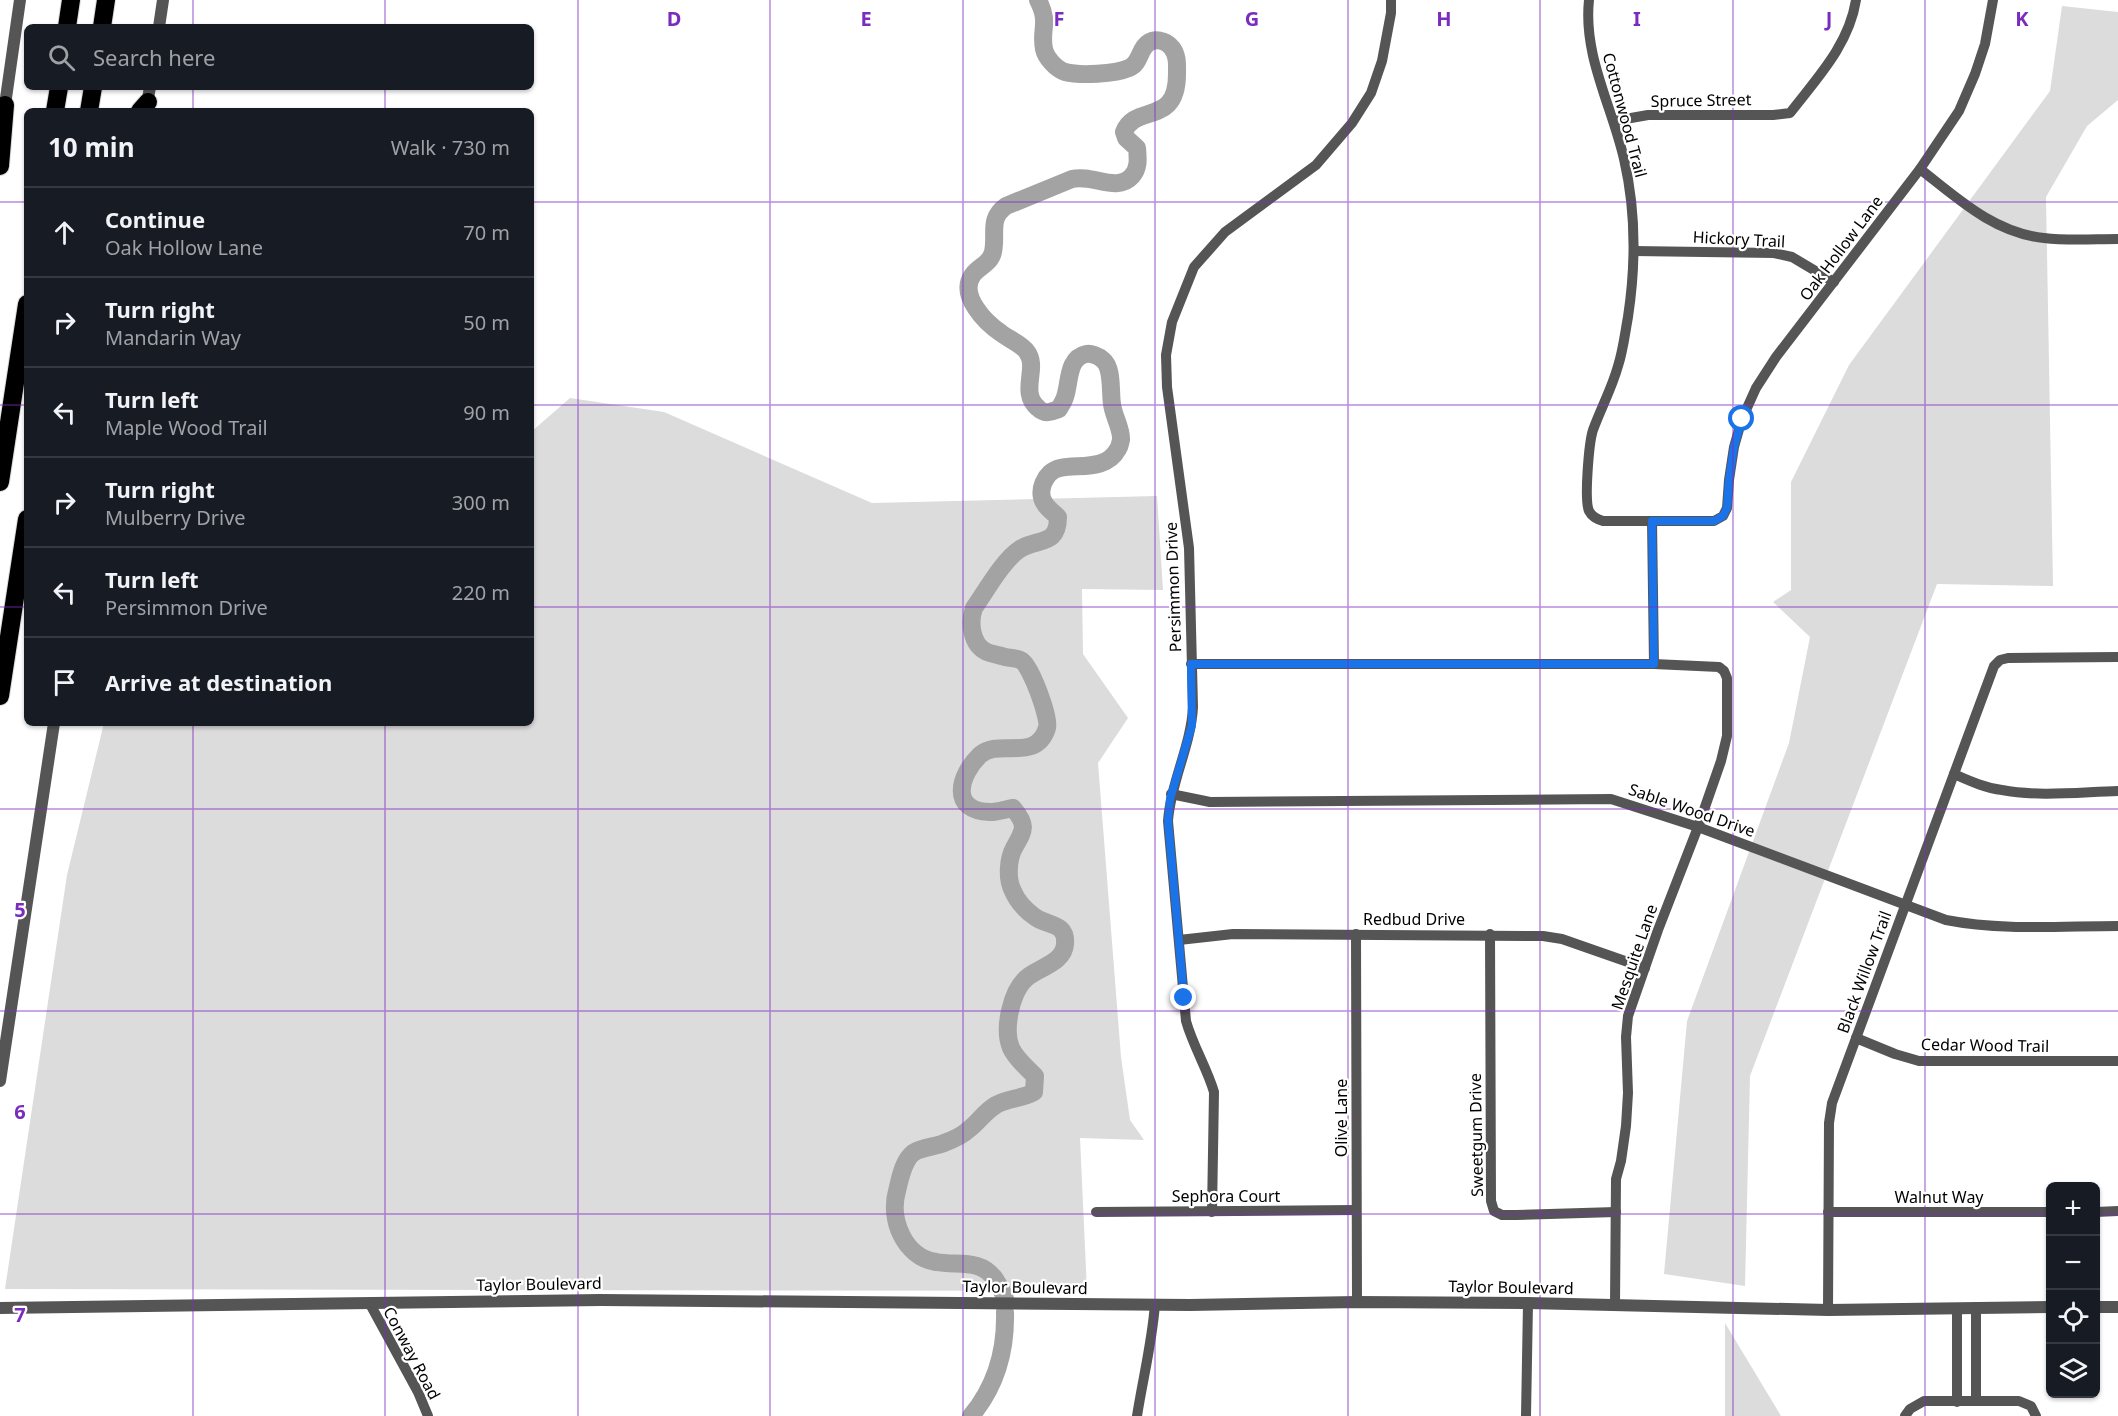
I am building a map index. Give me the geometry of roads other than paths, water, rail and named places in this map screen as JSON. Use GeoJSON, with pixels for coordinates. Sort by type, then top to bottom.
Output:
{"type":"FeatureCollection","features":[{"type":"Feature","properties":{"kind":"highway"},"geometry":{"type":"LineString","coordinates":[[68,24],[71,0]]}},
{"type":"Feature","properties":{"kind":"highway"},"geometry":{"type":"LineString","coordinates":[[102,24],[106,0]]}},
{"type":"Feature","properties":{"kind":"highway"},"geometry":{"type":"LineString","coordinates":[[56,108],[58,90]]}},
{"type":"Feature","properties":{"kind":"highway"},"geometry":{"type":"LineString","coordinates":[[90,108],[92,90]]}},
{"type":"Feature","properties":{"kind":"highway"},"geometry":{"type":"LineString","coordinates":[[0,166],[5,105]]}},
{"type":"Feature","properties":{"kind":"highway"},"geometry":{"type":"LineString","coordinates":[[0,482],[24,324]]}},
{"type":"Feature","properties":{"kind":"highway"},"geometry":{"type":"LineString","coordinates":[[0,696],[24,538]]}},
{"type":"Feature","properties":{"kind":"highway"},"geometry":{"type":"LineString","coordinates":[[10,626],[24,610]]}},
{"type":"Feature","properties":{"kind":"street"},"geometry":{"type":"LineString","coordinates":[[0,137],[20,0]]}},
{"type":"Feature","properties":{"kind":"street"},"geometry":{"type":"LineString","coordinates":[[159,24],[163,0]]}},
{"type":"Feature","properties":{"kind":"street","name":"Persimmon Drive"},"geometry":{"type":"LineString","coordinates":[[1212,1212],[1214,1092],[1210,1078],[1191,1040],[1186,1021],[1168,821],[1171,794],[1192,725],[1192,599],[1190,548],[1167,387],[1166,355],[1172,322],[1194,267],[1225,232],[1316,165],[1352,123],[1371,93],[1383,61],[1391,0]]}},
{"type":"Feature","properties":{"kind":"street","name":"Cottonwood Trail"},"geometry":{"type":"LineString","coordinates":[[1589,0],[1591,47],[1598,79],[1614,121],[1632,201],[1634,251],[1632,284],[1618,365],[1606,401],[1592,432],[1588,458],[1588,509],[1594,518],[1604,520],[1652,521]]}},
{"type":"Feature","properties":{"kind":"street","name":"Spruce Street"},"geometry":{"type":"LineString","coordinates":[[1614,121],[1648,115],[1790,113],[1833,58],[1845,35],[1856,0]]}},
{"type":"Feature","properties":{"kind":"street","name":"Oak Hollow Lane"},"geometry":{"type":"LineString","coordinates":[[1652,521],[1714,521],[1723,516],[1727,508],[1734,447],[1742,419],[1756,388],[1776,357],[1920,169],[1959,111],[1985,44],[1993,0]]}},
{"type":"Feature","properties":{"kind":"street"},"geometry":{"type":"LineString","coordinates":[[1920,169],[1977,214],[2011,231],[2043,238],[2118,239]]}},
{"type":"Feature","properties":{"kind":"street","name":"Hickory Trail"},"geometry":{"type":"LineString","coordinates":[[1634,251],[1774,253],[1792,257],[1834,282]]}},
{"type":"Feature","properties":{"kind":"street"},"geometry":{"type":"LineString","coordinates":[[1191,664],[1654,664],[1652,521]]}},
{"type":"Feature","properties":{"kind":"street","name":"Black Willow Trail"},"geometry":{"type":"LineString","coordinates":[[1828,1310],[1829,1123],[1832,1103],[1994,666],[2000,660],[2007,658],[2118,657]]}},
{"type":"Feature","properties":{"kind":"street","name":"Mesquite Lane"},"geometry":{"type":"LineString","coordinates":[[1615,1305],[1616,1179],[1626,1126],[1628,1016],[1698,827],[1728,736],[1727,678],[1724,671],[1719,667],[1654,664]]}},
{"type":"Feature","properties":{"kind":"street"},"geometry":{"type":"LineString","coordinates":[[0,1081],[54,726]]}},
{"type":"Feature","properties":{"kind":"street"},"geometry":{"type":"LineString","coordinates":[[1954,774],[1982,786],[2003,791],[2118,791]]}},
{"type":"Feature","properties":{"kind":"street","name":"Sable Wood Drive"},"geometry":{"type":"LineString","coordinates":[[1171,794],[1210,802],[1611,799],[1698,827],[1946,920],[1970,925],[2118,926]]}},
{"type":"Feature","properties":{"kind":"street","name":"Redbud Drive"},"geometry":{"type":"LineString","coordinates":[[1179,940],[1233,934],[1543,936],[1562,939],[1645,968]]}},
{"type":"Feature","properties":{"kind":"street","name":"Olive Lane"},"geometry":{"type":"LineString","coordinates":[[1356,934],[1357,1302]]}},
{"type":"Feature","properties":{"kind":"street","name":"Sweetgum Drive"},"geometry":{"type":"LineString","coordinates":[[1490,934],[1491,1201],[1494,1211],[1502,1215],[1616,1212]]}},
{"type":"Feature","properties":{"kind":"street","name":"Cedar Wood Trail"},"geometry":{"type":"LineString","coordinates":[[1856,1038],[1919,1061],[2118,1061]]}},
{"type":"Feature","properties":{"kind":"street","name":"Sephora Court"},"geometry":{"type":"LineString","coordinates":[[1096,1212],[1356,1210]]}},
{"type":"Feature","properties":{"kind":"street","name":"Walnut Way"},"geometry":{"type":"LineString","coordinates":[[1828,1212],[2046,1212]]}},
{"type":"Feature","properties":{"kind":"street"},"geometry":{"type":"LineString","coordinates":[[2100,1212],[2118,1212]]}},
{"type":"Feature","properties":{"kind":"street","name":"Taylor Boulevard"},"geometry":{"type":"LineString","coordinates":[[0,1308],[601,1300],[1155,1304],[1528,1303],[1828,1310],[2046,1307]]}},
{"type":"Feature","properties":{"kind":"street"},"geometry":{"type":"LineString","coordinates":[[1526,1416],[1528,1303]]}},
{"type":"Feature","properties":{"kind":"street","name":"Conway Road"},"geometry":{"type":"LineString","coordinates":[[370,1304],[418,1392],[428,1416]]}},
{"type":"Feature","properties":{"kind":"street"},"geometry":{"type":"LineString","coordinates":[[1137,1416],[1153,1337],[1155,1304]]}},
{"type":"Feature","properties":{"kind":"street"},"geometry":{"type":"LineString","coordinates":[[2100,1307],[2118,1306]]}},
{"type":"Feature","properties":{"kind":"street"},"geometry":{"type":"LineString","coordinates":[[1957,1308],[1957,1402]]}},
{"type":"Feature","properties":{"kind":"street"},"geometry":{"type":"LineString","coordinates":[[1976,1308],[1976,1401]]}},
{"type":"Feature","properties":{"kind":"street"},"geometry":{"type":"LineString","coordinates":[[1907,1412],[1924,1401],[2019,1401],[2033,1411]]}},
{"type":"Feature","properties":{"kind":"waterway"},"geometry":{"type":"LineString","coordinates":[[1005,1299],[995,1279],[983,1268],[976,1265],[936,1262],[915,1253],[907,1245],[897,1224],[895,1213],[895,1202],[904,1165],[913,1153],[957,1138],[996,1105],[1034,1092],[1035,1076],[1011,1048],[1008,1031],[1010,1010],[1017,990],[1023,982],[1056,960],[1064,950],[1065,944],[1065,937],[1060,928],[1031,914],[1024,908],[1012,889],[1009,880],[1009,863],[1023,828],[1018,814],[1013,808],[993,812],[977,810],[963,799],[963,782],[967,772],[980,755],[988,750],[1035,745],[1042,739],[1047,728],[1043,704],[1026,665],[1020,660],[982,649],[973,633],[972,614],[1007,560],[1020,549],[1046,540],[1055,533],[1058,517],[1046,506],[1041,494],[1050,473],[1060,468],[1100,464],[1107,461],[1119,448],[1121,436],[1113,408],[1110,374],[1103,360],[1090,354],[1080,356],[1075,360],[1065,397],[1059,409],[1043,412],[1033,402],[1030,395],[1031,365],[1027,352],[982,316],[972,300],[969,284],[972,276],[987,263],[993,252],[995,221],[1000,211],[1006,206],[1072,179],[1119,183],[1132,176],[1137,167],[1137,148],[1126,138],[1124,132],[1129,123],[1163,108],[1170,101],[1175,91],[1177,74],[1174,51],[1168,44],[1157,40],[1148,43],[1133,66],[1123,70],[1088,74],[1062,71],[1052,63],[1045,52],[1044,20],[1038,0]]}},
{"type":"Feature","properties":{"kind":"waterway"},"geometry":{"type":"LineString","coordinates":[[971,1416],[987,1393],[998,1367],[1004,1340],[1005,1312]]}}]}
